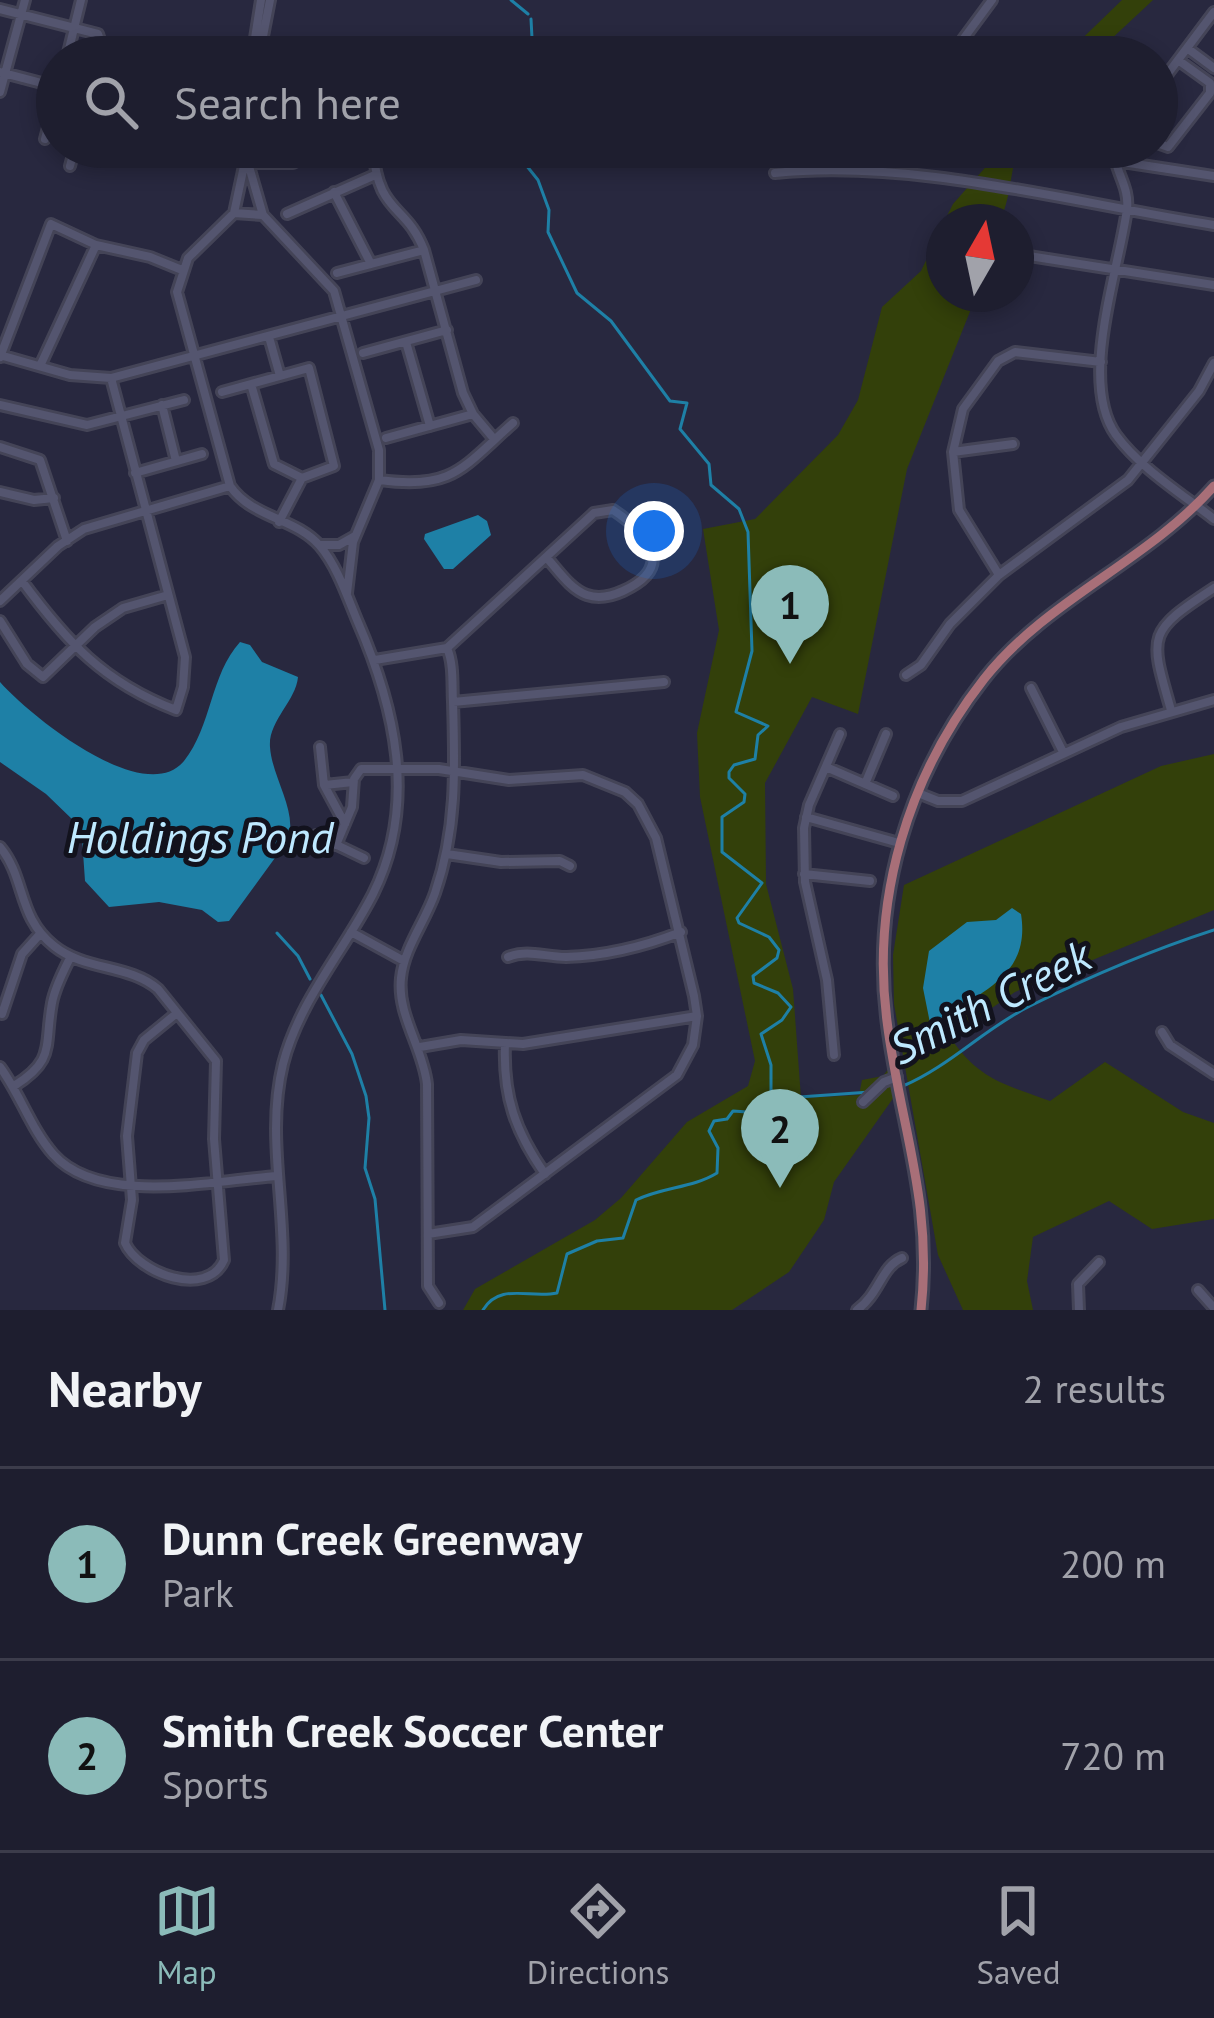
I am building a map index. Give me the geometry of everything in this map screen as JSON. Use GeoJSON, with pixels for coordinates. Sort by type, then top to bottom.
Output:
{"type":"FeatureCollection","features":[{"type":"Feature","properties":{"kind":"main road"},"geometry":{"type":"LineString","coordinates":[[921,1310],[923,1213],[884,981],[886,907],[898,843],[916,792],[945,736],[984,679],[1016,645],[1044,619],[1168,531],[1214,486]]}},
{"type":"Feature","properties":{"kind":"street"},"geometry":{"type":"LineString","coordinates":[[0,92],[25,0]]}},
{"type":"Feature","properties":{"kind":"street"},"geometry":{"type":"LineString","coordinates":[[72,36],[81,0]]}},
{"type":"Feature","properties":{"kind":"street"},"geometry":{"type":"LineString","coordinates":[[258,36],[261,0]]}},
{"type":"Feature","properties":{"kind":"street"},"geometry":{"type":"LineString","coordinates":[[261,36],[270,0]]}},
{"type":"Feature","properties":{"kind":"street"},"geometry":{"type":"LineString","coordinates":[[965,36],[992,0]]}},
{"type":"Feature","properties":{"kind":"street"},"geometry":{"type":"LineString","coordinates":[[0,8],[99,36]]}},
{"type":"Feature","properties":{"kind":"street"},"geometry":{"type":"LineString","coordinates":[[1178,137],[1210,93],[1210,83],[1178,60],[1214,12]]}},
{"type":"Feature","properties":{"kind":"street"},"geometry":{"type":"LineString","coordinates":[[1186,48],[1214,68]]}},
{"type":"Feature","properties":{"kind":"street"},"geometry":{"type":"LineString","coordinates":[[2,73],[36,84]]}},
{"type":"Feature","properties":{"kind":"street"},"geometry":{"type":"LineString","coordinates":[[247,168],[234,213],[188,258],[177,292],[230,486],[240,501],[319,545],[339,545],[355,536]]}},
{"type":"Feature","properties":{"kind":"street"},"geometry":{"type":"LineString","coordinates":[[249,168],[263,215],[334,291],[379,450],[380,480],[355,536],[346,595]]}},
{"type":"Feature","properties":{"kind":"street"},"geometry":{"type":"LineString","coordinates":[[374,168],[384,199],[424,250],[472,414],[494,439]]}},
{"type":"Feature","properties":{"kind":"street"},"geometry":{"type":"LineString","coordinates":[[1118,168],[1129,192],[1101,362],[1105,414],[1123,443],[1214,520]]}},
{"type":"Feature","properties":{"kind":"street"},"geometry":{"type":"LineString","coordinates":[[1172,168],[1213,173]]}},
{"type":"Feature","properties":{"kind":"street"},"geometry":{"type":"LineString","coordinates":[[775,173],[868,171],[987,185],[1214,225]]}},
{"type":"Feature","properties":{"kind":"street"},"geometry":{"type":"LineString","coordinates":[[287,214],[374,175]]}},
{"type":"Feature","properties":{"kind":"street"},"geometry":{"type":"LineString","coordinates":[[334,193],[371,264]]}},
{"type":"Feature","properties":{"kind":"street"},"geometry":{"type":"LineString","coordinates":[[234,213],[263,215]]}},
{"type":"Feature","properties":{"kind":"street"},"geometry":{"type":"LineString","coordinates":[[182,270],[96,245],[51,224],[0,356],[111,378],[476,280]]}},
{"type":"Feature","properties":{"kind":"street"},"geometry":{"type":"LineString","coordinates":[[40,366],[96,245]]}},
{"type":"Feature","properties":{"kind":"street"},"geometry":{"type":"LineString","coordinates":[[337,273],[424,250]]}},
{"type":"Feature","properties":{"kind":"street"},"geometry":{"type":"LineString","coordinates":[[1034,257],[1214,285]]}},
{"type":"Feature","properties":{"kind":"street"},"geometry":{"type":"LineString","coordinates":[[363,353],[447,330]]}},
{"type":"Feature","properties":{"kind":"street"},"geometry":{"type":"LineString","coordinates":[[269,337],[280,376]]}},
{"type":"Feature","properties":{"kind":"street"},"geometry":{"type":"LineString","coordinates":[[406,342],[430,426]]}},
{"type":"Feature","properties":{"kind":"street"},"geometry":{"type":"LineString","coordinates":[[999,575],[961,516],[953,452],[963,409],[1005,356],[1025,350],[1101,362]]}},
{"type":"Feature","properties":{"kind":"street"},"geometry":{"type":"LineString","coordinates":[[906,675],[921,665],[950,624],[999,575],[1116,491],[1199,392],[1214,363]]}},
{"type":"Feature","properties":{"kind":"street"},"geometry":{"type":"LineString","coordinates":[[222,392],[251,384],[280,376],[309,368],[333,470],[302,478],[278,469],[251,384]]}},
{"type":"Feature","properties":{"kind":"street"},"geometry":{"type":"LineString","coordinates":[[22,580],[75,648],[132,692],[176,710],[184,687],[185,658],[111,378]]}},
{"type":"Feature","properties":{"kind":"street"},"geometry":{"type":"LineString","coordinates":[[0,404],[87,425],[184,400]]}},
{"type":"Feature","properties":{"kind":"street"},"geometry":{"type":"LineString","coordinates":[[162,405],[176,460]]}},
{"type":"Feature","properties":{"kind":"street"},"geometry":{"type":"LineString","coordinates":[[386,438],[472,414]]}},
{"type":"Feature","properties":{"kind":"street"},"geometry":{"type":"LineString","coordinates":[[380,480],[437,482],[457,472],[513,423]]}},
{"type":"Feature","properties":{"kind":"street"},"geometry":{"type":"LineString","coordinates":[[953,452],[1013,444]]}},
{"type":"Feature","properties":{"kind":"street"},"geometry":{"type":"LineString","coordinates":[[0,447],[40,460],[67,541]]}},
{"type":"Feature","properties":{"kind":"street"},"geometry":{"type":"LineString","coordinates":[[135,473],[202,454]]}},
{"type":"Feature","properties":{"kind":"street"},"geometry":{"type":"LineString","coordinates":[[279,523],[302,478]]}},
{"type":"Feature","properties":{"kind":"street"},"geometry":{"type":"LineString","coordinates":[[0,602],[84,529],[230,486]]}},
{"type":"Feature","properties":{"kind":"street"},"geometry":{"type":"LineString","coordinates":[[0,492],[34,500],[54,498]]}},
{"type":"Feature","properties":{"kind":"street"},"geometry":{"type":"LineString","coordinates":[[375,660],[447,648],[546,557],[594,513],[613,510],[630,522],[652,549],[654,567],[644,581],[611,597],[589,596],[572,586],[546,557]]}},
{"type":"Feature","properties":{"kind":"street"},"geometry":{"type":"LineString","coordinates":[[278,1310],[284,1234],[274,1128],[286,1053],[317,987],[375,890],[395,823],[399,771],[393,721],[375,660],[319,545]]}},
{"type":"Feature","properties":{"kind":"street"},"geometry":{"type":"LineString","coordinates":[[1171,710],[1156,660],[1157,637],[1172,615],[1214,588]]}},
{"type":"Feature","properties":{"kind":"street"},"geometry":{"type":"LineString","coordinates":[[0,621],[27,664],[43,677],[95,626],[123,608],[168,595]]}},
{"type":"Feature","properties":{"kind":"street"},"geometry":{"type":"LineString","coordinates":[[439,1303],[428,1286],[428,1084],[420,1046],[401,1000],[404,961],[433,899],[447,854],[455,772],[447,648]]}},
{"type":"Feature","properties":{"kind":"street"},"geometry":{"type":"LineString","coordinates":[[452,702],[664,682]]}},
{"type":"Feature","properties":{"kind":"street"},"geometry":{"type":"LineString","coordinates":[[1031,688],[1063,752]]}},
{"type":"Feature","properties":{"kind":"street"},"geometry":{"type":"LineString","coordinates":[[916,792],[938,801],[962,801],[1120,727],[1214,700]]}},
{"type":"Feature","properties":{"kind":"street"},"geometry":{"type":"LineString","coordinates":[[834,1055],[827,980],[804,874],[806,817],[840,734]]}},
{"type":"Feature","properties":{"kind":"street"},"geometry":{"type":"LineString","coordinates":[[865,784],[886,734]]}},
{"type":"Feature","properties":{"kind":"street"},"geometry":{"type":"LineString","coordinates":[[320,747],[324,785],[346,824]]}},
{"type":"Feature","properties":{"kind":"street"},"geometry":{"type":"LineString","coordinates":[[826,767],[893,796]]}},
{"type":"Feature","properties":{"kind":"street"},"geometry":{"type":"LineString","coordinates":[[336,844],[361,769],[455,772],[509,781],[583,775],[625,792],[650,822],[681,932],[697,1016],[693,1046],[677,1075],[473,1227],[428,1234]]}},
{"type":"Feature","properties":{"kind":"street"},"geometry":{"type":"LineString","coordinates":[[324,785],[353,782]]}},
{"type":"Feature","properties":{"kind":"street"},"geometry":{"type":"LineString","coordinates":[[806,817],[898,843]]}},
{"type":"Feature","properties":{"kind":"street"},"geometry":{"type":"LineString","coordinates":[[316,835],[364,858]]}},
{"type":"Feature","properties":{"kind":"street"},"geometry":{"type":"LineString","coordinates":[[1,852],[40,934],[70,958],[148,980],[177,1013],[219,1068],[214,1138],[224,1260],[202,1282],[164,1271],[129,1252],[125,1243],[131,1216],[127,1136],[137,1053],[144,1040],[177,1013]]}},
{"type":"Feature","properties":{"kind":"street"},"geometry":{"type":"LineString","coordinates":[[447,854],[501,862],[560,861],[570,866]]}},
{"type":"Feature","properties":{"kind":"street"},"geometry":{"type":"LineString","coordinates":[[804,874],[870,881]]}},
{"type":"Feature","properties":{"kind":"street"},"geometry":{"type":"LineString","coordinates":[[352,932],[404,961]]}},
{"type":"Feature","properties":{"kind":"street"},"geometry":{"type":"LineString","coordinates":[[508,957],[522,952],[591,955],[681,932]]}},
{"type":"Feature","properties":{"kind":"street"},"geometry":{"type":"LineString","coordinates":[[2,1014],[22,954],[40,934]]}},
{"type":"Feature","properties":{"kind":"street"},"geometry":{"type":"LineString","coordinates":[[14,1086],[45,1060],[52,999],[70,958]]}},
{"type":"Feature","properties":{"kind":"street"},"geometry":{"type":"LineString","coordinates":[[420,1046],[440,1041],[505,1044],[580,1036],[697,1016]]}},
{"type":"Feature","properties":{"kind":"street"},"geometry":{"type":"LineString","coordinates":[[1162,1032],[1169,1045],[1214,1074]]}},
{"type":"Feature","properties":{"kind":"street"},"geometry":{"type":"LineString","coordinates":[[505,1044],[505,1081],[513,1122],[544,1174]]}},
{"type":"Feature","properties":{"kind":"street"},"geometry":{"type":"LineString","coordinates":[[0,1066],[38,1132],[65,1166],[94,1181],[130,1186],[278,1176]]}},
{"type":"Feature","properties":{"kind":"street"},"geometry":{"type":"LineString","coordinates":[[863,1102],[884,1082],[897,1077]]}},
{"type":"Feature","properties":{"kind":"street"},"geometry":{"type":"LineString","coordinates":[[857,1310],[877,1293],[887,1267],[902,1258]]}},
{"type":"Feature","properties":{"kind":"street"},"geometry":{"type":"LineString","coordinates":[[1079,1310],[1078,1284],[1099,1262]]}},
{"type":"Feature","properties":{"kind":"street"},"geometry":{"type":"LineString","coordinates":[[1198,1290],[1214,1308]]}},
{"type":"Feature","properties":{"kind":"green space"},"geometry":{"type":"Polygon","coordinates":[[[1122,0],[1153,0],[1114,36],[1085,36],[1122,0]]]}},
{"type":"Feature","properties":{"kind":"green space"},"geometry":{"type":"Polygon","coordinates":[[[985,168],[1013,168],[1006,203],[953,204],[985,168]]]}},
{"type":"Feature","properties":{"kind":"green space"},"geometry":{"type":"Polygon","coordinates":[[[926,261],[926,312],[970,312],[907,469],[858,714],[812,697],[765,783],[766,884],[793,989],[801,1098],[859,1095],[862,1080],[883,1076],[889,1068],[894,1097],[834,1182],[824,1220],[789,1272],[732,1310],[463,1310],[475,1289],[595,1220],[621,1198],[687,1122],[748,1086],[755,1061],[700,797],[697,733],[719,630],[703,529],[755,519],[838,435],[858,400],[882,307],[926,261]]]}},
{"type":"Feature","properties":{"kind":"green space"},"geometry":{"type":"Polygon","coordinates":[[[1214,754],[1214,910],[1015,992],[950,1037],[982,1072],[1050,1101],[1105,1062],[1183,1112],[1214,1123],[1214,1219],[1152,1229],[1109,1201],[1033,1237],[1027,1281],[1033,1310],[963,1310],[938,1255],[894,1004],[893,955],[904,885],[1161,766],[1214,754]]]}},
{"type":"Feature","properties":{"kind":"water"},"geometry":{"type":"Polygon","coordinates":[[[478,515],[487,521],[491,535],[453,569],[444,569],[425,534],[478,515]]]}},
{"type":"Feature","properties":{"kind":"water","name":"Holdings Pond"},"geometry":{"type":"Polygon","coordinates":[[[240,642],[250,645],[262,662],[298,677],[270,747],[290,818],[288,840],[229,921],[218,922],[202,910],[159,902],[109,907],[85,881],[82,838],[74,821],[46,794],[0,762],[0,682],[35,715],[88,752],[142,773],[166,773],[184,761],[193,747],[223,670],[240,642]]]}},
{"type":"Feature","properties":{"kind":"water"},"geometry":{"type":"Polygon","coordinates":[[[1012,908],[1021,914],[1022,935],[1010,968],[985,991],[930,1023],[923,988],[929,951],[967,922],[996,920],[1012,908]]]}},
{"type":"Feature","properties":{"kind":"waterway"},"geometry":{"type":"LineString","coordinates":[[511,0],[528,14]]}},
{"type":"Feature","properties":{"kind":"waterway"},"geometry":{"type":"LineString","coordinates":[[531,19],[532,36]]}},
{"type":"Feature","properties":{"kind":"waterway"},"geometry":{"type":"LineString","coordinates":[[528,168],[549,210],[548,232],[577,293],[611,321],[670,401],[687,403],[680,429],[709,464],[711,485],[739,509],[748,532],[752,651],[736,712],[768,726],[758,735],[755,759],[734,765],[729,772],[745,794],[744,802],[722,817],[722,852],[762,883],[737,918],[739,923],[769,937],[779,950],[777,958],[753,976],[754,983],[778,993],[791,1007],[782,1020],[761,1034],[771,1065],[771,1099]]}},
{"type":"Feature","properties":{"kind":"waterway","name":"Smith Creek"},"geometry":{"type":"LineString","coordinates":[[903,1086],[1030,1006],[1214,930]]}},
{"type":"Feature","properties":{"kind":"waterway"},"geometry":{"type":"LineString","coordinates":[[277,933],[298,956],[310,979]]}},
{"type":"Feature","properties":{"kind":"waterway"},"geometry":{"type":"LineString","coordinates":[[321,995],[352,1054],[366,1096],[365,1168],[375,1199],[385,1310]]}},
{"type":"Feature","properties":{"kind":"waterway","name":"Smith Creek"},"geometry":{"type":"LineString","coordinates":[[483,1310],[498,1296],[557,1293],[567,1254],[597,1241],[623,1238],[636,1200],[717,1173],[718,1148],[709,1131],[714,1121],[771,1099],[870,1092]]}},
{"type":"Feature","properties":{"kind":"place","name":"Dunn Creek Greenway"},"geometry":{"type":"Point","coordinates":[790,664]}},
{"type":"Feature","properties":{"kind":"place","name":"Smith Creek Soccer Center"},"geometry":{"type":"Point","coordinates":[780,1188]}}]}
